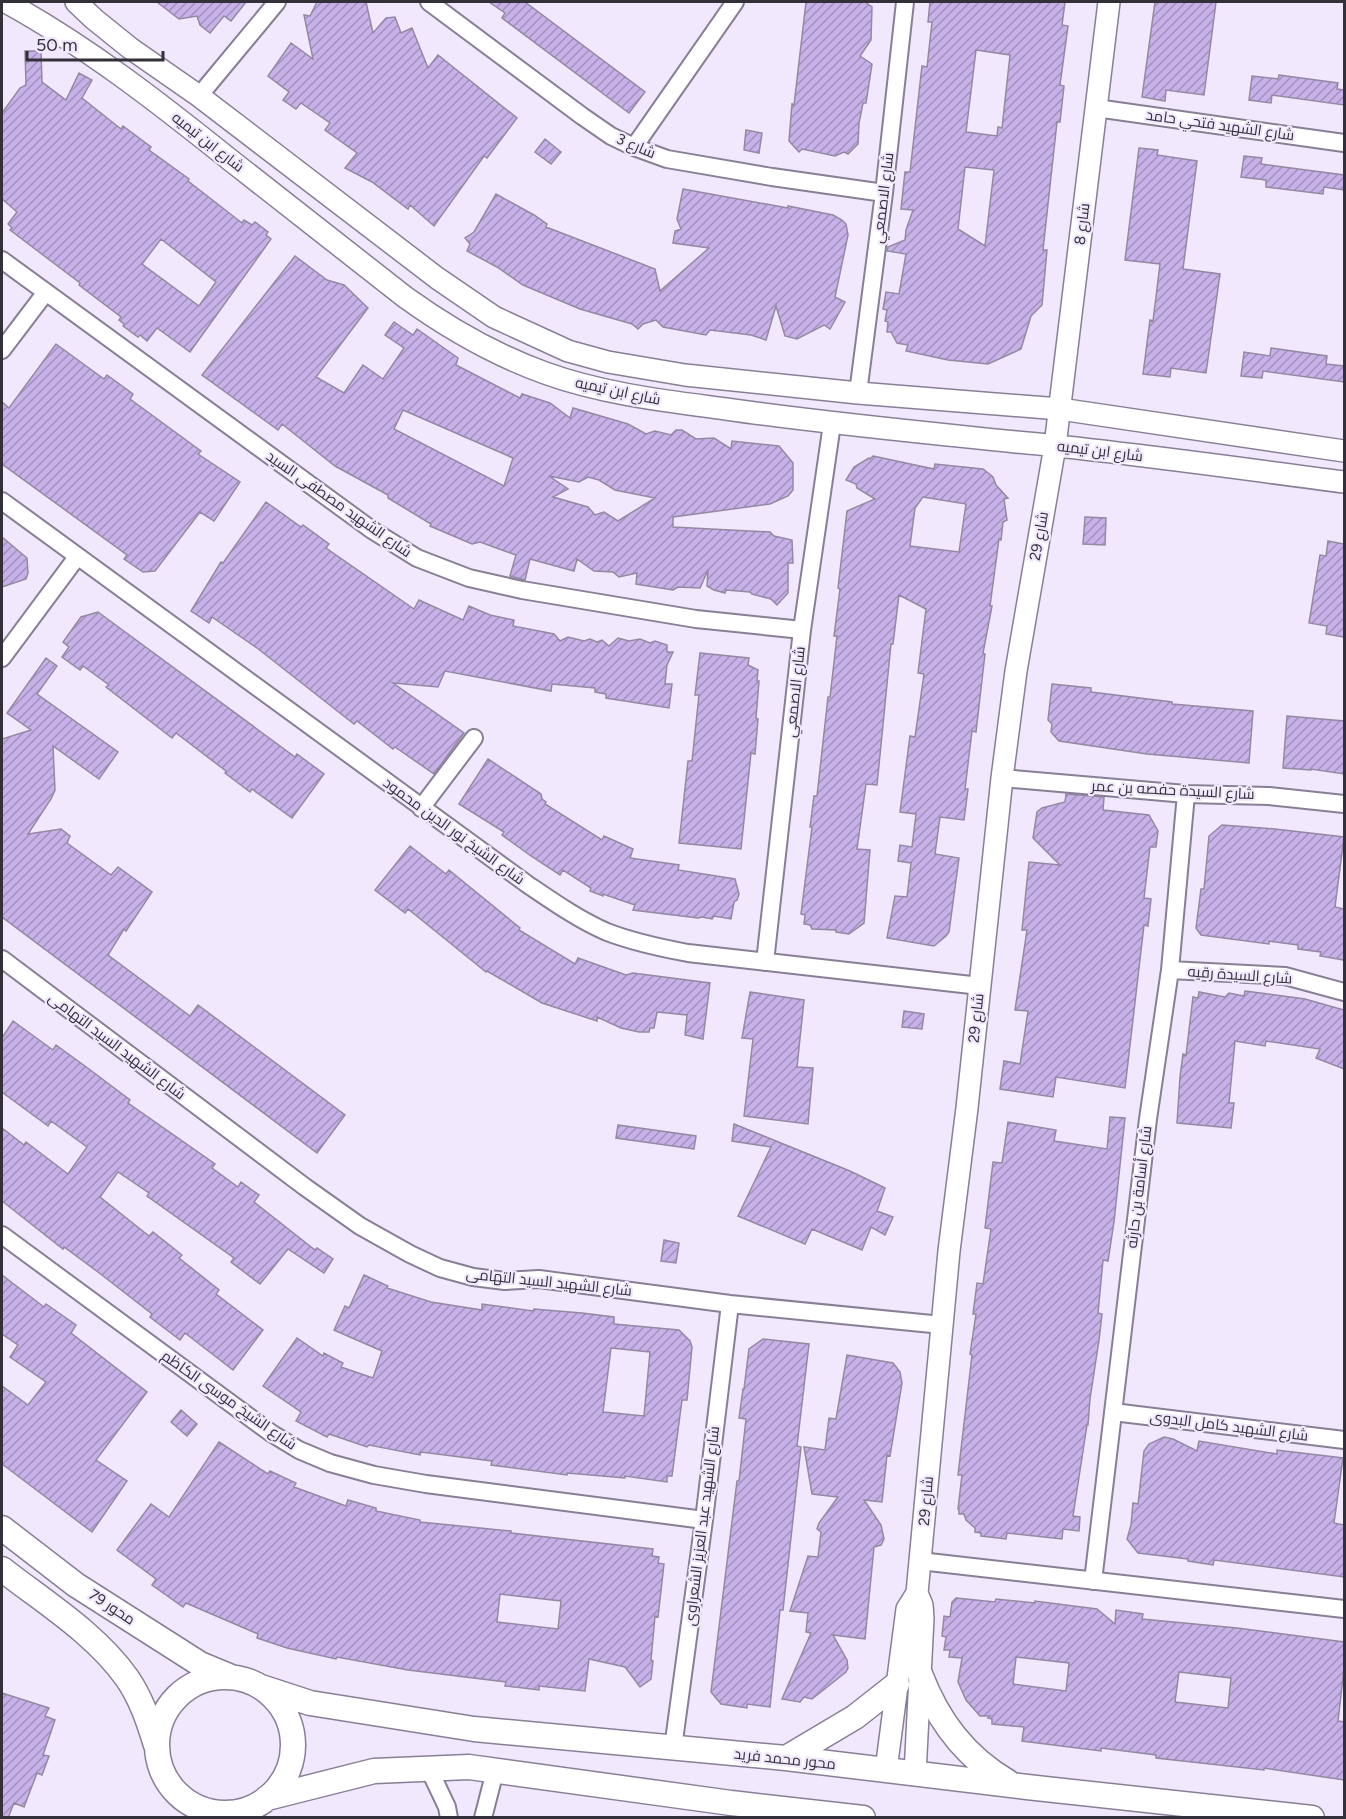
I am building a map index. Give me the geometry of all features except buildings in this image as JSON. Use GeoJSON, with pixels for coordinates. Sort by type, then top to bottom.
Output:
{"type":"FeatureCollection","features":[{"type":"Feature","properties":{"kind":"main road","name":"محور 79"},"geometry":{"type":"LineString","coordinates":[[2,1528],[76,1585],[200,1664],[229,1676]]}},
{"type":"Feature","properties":{"kind":"main road"},"geometry":{"type":"LineString","coordinates":[[2,1569],[85,1633],[127,1678],[141,1702],[156,1745],[158,1759],[181,1818]]}},
{"type":"Feature","properties":{"kind":"main road"},"geometry":{"type":"LineString","coordinates":[[920,1674],[937,1713],[949,1731],[978,1761],[1013,1785]]}},
{"type":"Feature","properties":{"kind":"main road"},"geometry":{"type":"LineString","coordinates":[[156,1745],[158,1727],[166,1710],[177,1695],[193,1684],[210,1678],[229,1676],[246,1679],[261,1687],[275,1699],[286,1714],[292,1732],[293,1750],[289,1768],[266,1806]]}},
{"type":"Feature","properties":{"kind":"main road"},"geometry":{"type":"LineString","coordinates":[[786,1758],[855,1717],[897,1684]]}},
{"type":"Feature","properties":{"kind":"main road","name":"محور محمد فريد"},"geometry":{"type":"LineString","coordinates":[[261,1687],[310,1703],[474,1729],[786,1758],[1312,1818]]}},
{"type":"Feature","properties":{"kind":"main road"},"geometry":{"type":"LineString","coordinates":[[469,1767],[474,1729]]}},
{"type":"Feature","properties":{"kind":"main road"},"geometry":{"type":"LineString","coordinates":[[169,1784],[181,1798],[196,1807],[214,1812],[232,1813],[266,1806],[374,1770],[469,1767],[798,1814],[863,1818]]}},
{"type":"Feature","properties":{"kind":"street","name":"شارع ابن تيميه"},"geometry":{"type":"LineString","coordinates":[[6,2],[61,33],[118,73],[439,322],[472,340],[545,373],[584,385],[666,401],[832,424],[1055,446],[1344,482]]}},
{"type":"Feature","properties":{"kind":"street","name":"شارع ابن تيميه"},"geometry":{"type":"LineString","coordinates":[[76,2],[130,48],[199,96],[436,278],[494,317],[568,351],[608,362],[685,375],[858,393],[1060,409],[1344,451]]}},
{"type":"Feature","properties":{"kind":"street"},"geometry":{"type":"LineString","coordinates":[[199,96],[277,2]]}},
{"type":"Feature","properties":{"kind":"street","name":"شارع 3"},"geometry":{"type":"LineString","coordinates":[[429,2],[582,116],[634,147],[667,159],[884,193]]}},
{"type":"Feature","properties":{"kind":"street"},"geometry":{"type":"LineString","coordinates":[[634,147],[735,2]]}},
{"type":"Feature","properties":{"kind":"street","name":"شارع الاصمعي"},"geometry":{"type":"LineString","coordinates":[[858,393],[884,193],[905,2]]}},
{"type":"Feature","properties":{"kind":"street","name":"شارع 8"},"geometry":{"type":"LineString","coordinates":[[1055,446],[1109,2]]}},
{"type":"Feature","properties":{"kind":"street","name":"شارع الشهيد فتحي حامد"},"geometry":{"type":"LineString","coordinates":[[1096,108],[1344,142]]}},
{"type":"Feature","properties":{"kind":"street","name":"شارع الشهيد مصطفى السيد"},"geometry":{"type":"LineString","coordinates":[[2,260],[372,530],[417,558],[469,578],[522,590],[696,619],[802,630]]}},
{"type":"Feature","properties":{"kind":"street"},"geometry":{"type":"LineString","coordinates":[[2,350],[46,292]]}},
{"type":"Feature","properties":{"kind":"street","name":"شارع الاصمعي"},"geometry":{"type":"LineString","coordinates":[[765,962],[802,630],[832,424]]}},
{"type":"Feature","properties":{"kind":"street","name":"شارع 29"},"geometry":{"type":"LineString","coordinates":[[915,1774],[923,1611],[917,1593],[942,1325],[1002,778],[1016,671],[1055,446]]}},
{"type":"Feature","properties":{"kind":"street","name":"شارع الشيخ نور الدين محمود"},"geometry":{"type":"LineString","coordinates":[[2,501],[421,808],[561,907],[606,931],[648,945],[688,953],[980,986]]}},
{"type":"Feature","properties":{"kind":"street"},"geometry":{"type":"LineString","coordinates":[[2,658],[77,557]]}},
{"type":"Feature","properties":{"kind":"street"},"geometry":{"type":"LineString","coordinates":[[421,808],[474,738]]}},
{"type":"Feature","properties":{"kind":"street","name":"شارع السيدة حفصه بن عمر"},"geometry":{"type":"LineString","coordinates":[[1002,778],[1186,794],[1269,796],[1344,804]]}},
{"type":"Feature","properties":{"kind":"street","name":"شارع أسامة بن حارثه"},"geometry":{"type":"LineString","coordinates":[[1093,1581],[1146,1128],[1170,970],[1186,794]]}},
{"type":"Feature","properties":{"kind":"street","name":"شارع الشهيد السيد التهامى"},"geometry":{"type":"LineString","coordinates":[[2,959],[360,1226],[440,1268],[473,1277],[505,1281],[539,1279],[730,1304],[942,1325]]}},
{"type":"Feature","properties":{"kind":"street","name":"شارع السيدة رقيه"},"geometry":{"type":"LineString","coordinates":[[1170,970],[1285,976],[1344,992]]}},
{"type":"Feature","properties":{"kind":"street","name":"شارع الشيخ موسى الكاظم"},"geometry":{"type":"LineString","coordinates":[[2,1235],[271,1433],[299,1450],[330,1463],[374,1475],[426,1484],[704,1520]]}},
{"type":"Feature","properties":{"kind":"street","name":"شارع الشهيد عبد العزيز الشعراوى"},"geometry":{"type":"LineString","coordinates":[[673,1748],[730,1304]]}},
{"type":"Feature","properties":{"kind":"street","name":"شارع الشهيد كامل البدوى"},"geometry":{"type":"LineString","coordinates":[[1113,1412],[1344,1440]]}},
{"type":"Feature","properties":{"kind":"street"},"geometry":{"type":"LineString","coordinates":[[920,1561],[1344,1609]]}},
{"type":"Feature","properties":{"kind":"street","name":"شارع 29"},"geometry":{"type":"LineString","coordinates":[[886,1770],[907,1610],[917,1593]]}},
{"type":"Feature","properties":{"kind":"street"},"geometry":{"type":"LineString","coordinates":[[428,1767],[447,1807],[449,1818]]}},
{"type":"Feature","properties":{"kind":"street"},"geometry":{"type":"LineString","coordinates":[[483,1818],[495,1771]]}}]}
